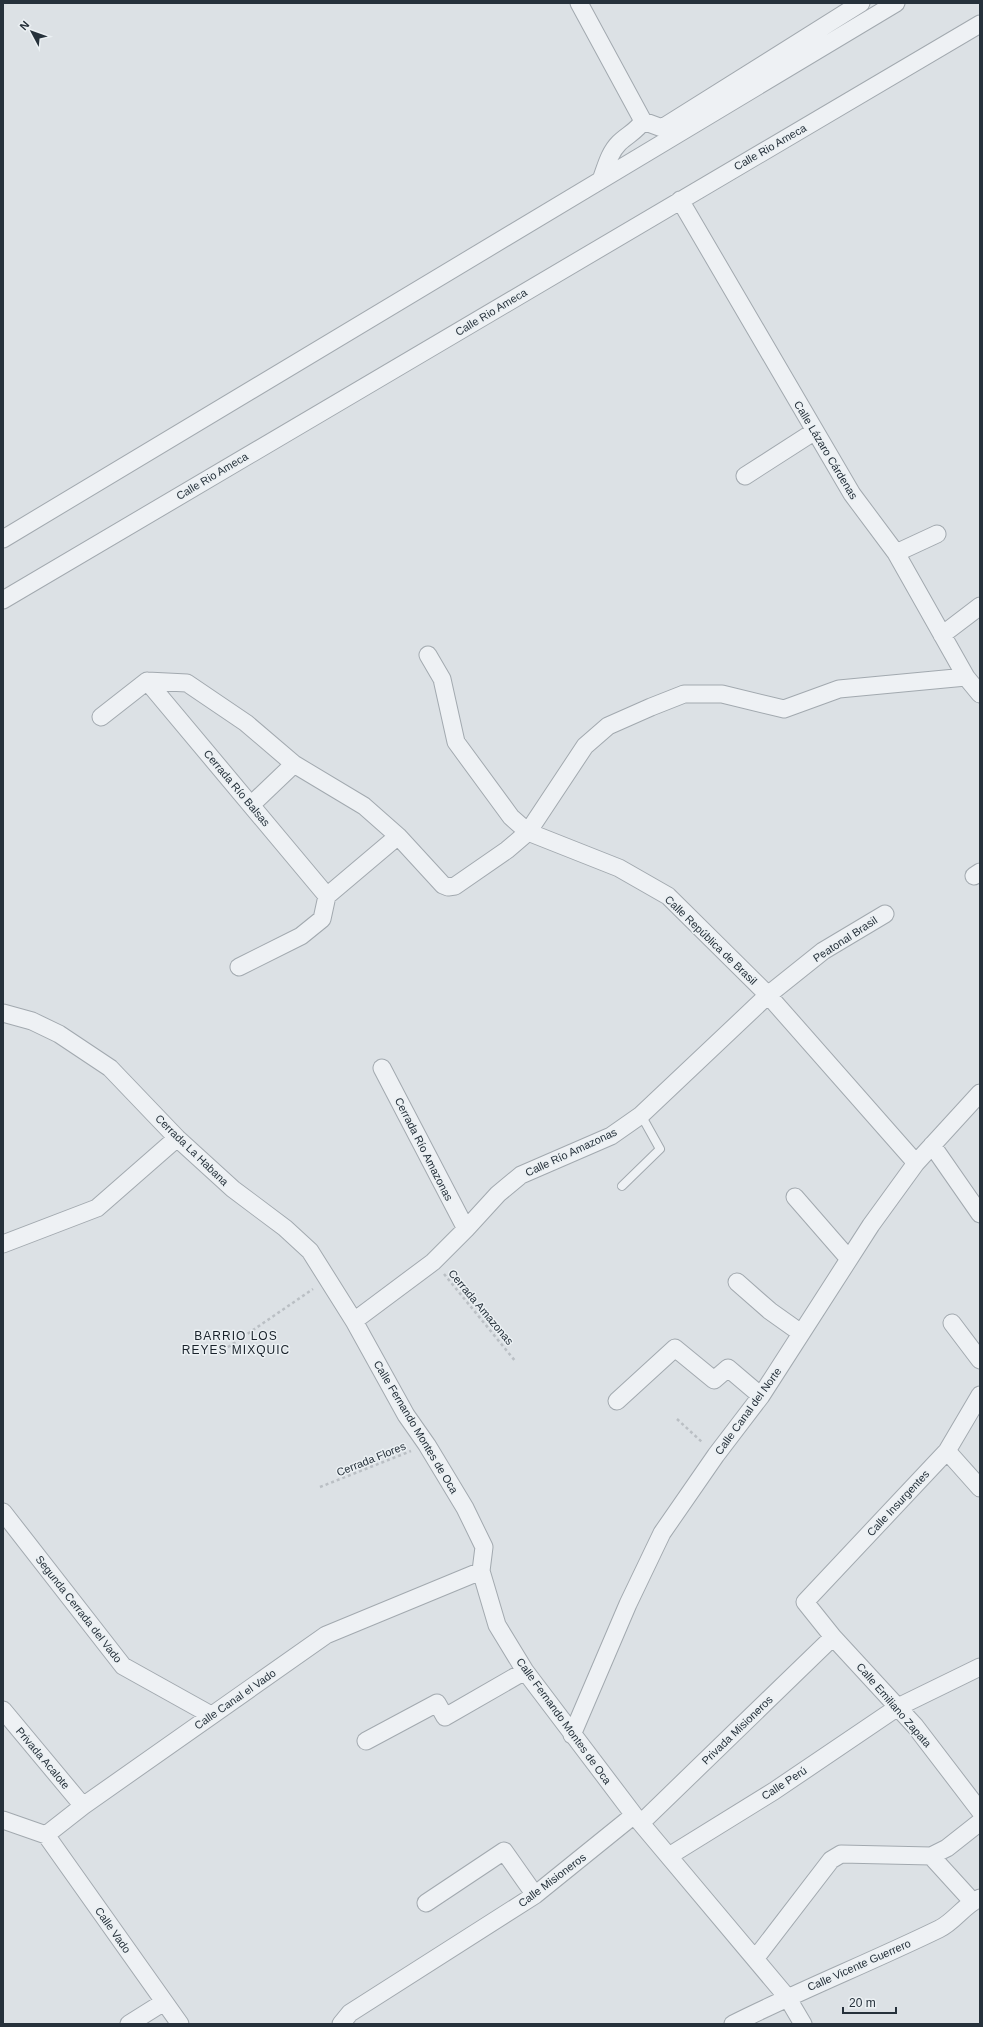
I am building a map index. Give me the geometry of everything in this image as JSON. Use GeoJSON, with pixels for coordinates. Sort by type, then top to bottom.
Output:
{"type":"FeatureCollection","features":[{"type":"Feature","properties":{"kind":"street"},"geometry":{"type":"LineString","coordinates":[[579,3],[643,121],[662,128],[861,3]]}},
{"type":"Feature","properties":{"kind":"street"},"geometry":{"type":"LineString","coordinates":[[3,539],[896,3]]}},
{"type":"Feature","properties":{"kind":"street","name":"Calle Rio Ameca"},"geometry":{"type":"LineString","coordinates":[[3,600],[980,24]]}},
{"type":"Feature","properties":{"kind":"street"},"geometry":{"type":"LineString","coordinates":[[601,180],[610,155],[619,143],[639,128],[643,121]]}},
{"type":"Feature","properties":{"kind":"street","name":"Calle Lázaro Cárdenas"},"geometry":{"type":"LineString","coordinates":[[680,200],[852,494],[896,553],[966,677],[979,692]]}},
{"type":"Feature","properties":{"kind":"street"},"geometry":{"type":"LineString","coordinates":[[745,476],[815,431]]}},
{"type":"Feature","properties":{"kind":"street"},"geometry":{"type":"LineString","coordinates":[[896,553],[937,534]]}},
{"type":"Feature","properties":{"kind":"street"},"geometry":{"type":"LineString","coordinates":[[942,635],[980,606]]}},
{"type":"Feature","properties":{"kind":"street","name":"Calle República de Brasil"},"geometry":{"type":"LineString","coordinates":[[428,655],[442,679],[456,742],[511,817],[528,832],[619,868],[668,896],[768,995],[916,1163]]}},
{"type":"Feature","properties":{"kind":"street"},"geometry":{"type":"LineString","coordinates":[[101,717],[147,681],[187,683],[246,723],[294,764],[364,806],[398,836],[443,884],[448,887],[455,886],[488,864],[528,832],[585,746],[608,726],[684,694],[722,694],[784,709],[839,689],[966,677]]}},
{"type":"Feature","properties":{"kind":"street","name":"Cerrada Río Balsas"},"geometry":{"type":"LineString","coordinates":[[147,681],[327,896]]}},
{"type":"Feature","properties":{"kind":"street"},"geometry":{"type":"LineString","coordinates":[[251,805],[294,764]]}},
{"type":"Feature","properties":{"kind":"street"},"geometry":{"type":"LineString","coordinates":[[238,967],[301,936],[322,919],[327,896],[398,836]]}},
{"type":"Feature","properties":{"kind":"street","name":"Peatonal Brasil"},"geometry":{"type":"LineString","coordinates":[[768,995],[823,951],[885,914]]}},
{"type":"Feature","properties":{"kind":"street","name":"Calle Río Amazonas"},"geometry":{"type":"LineString","coordinates":[[354,1321],[433,1262],[498,1194],[521,1175],[611,1136],[641,1115],[768,995]]}},
{"type":"Feature","properties":{"kind":"street","name":"Cerrada La Habana"},"geometry":{"type":"LineString","coordinates":[[5,1016],[32,1021],[60,1034],[110,1068],[177,1138],[233,1189],[285,1228],[310,1251],[354,1321]]}},
{"type":"Feature","properties":{"kind":"street","name":"Cerrada Río Amazonas"},"geometry":{"type":"LineString","coordinates":[[382,1068],[466,1229]]}},
{"type":"Feature","properties":{"kind":"street","name":"Calle Canal del Norte"},"geometry":{"type":"LineString","coordinates":[[572,1735],[628,1604],[662,1533],[716,1455],[762,1396],[871,1225],[916,1163],[980,1094]]}},
{"type":"Feature","properties":{"kind":"street"},"geometry":{"type":"LineString","coordinates":[[3,1244],[97,1208],[177,1138]]}},
{"type":"Feature","properties":{"kind":"street"},"geometry":{"type":"LineString","coordinates":[[932,1145],[980,1214]]}},
{"type":"Feature","properties":{"kind":"street"},"geometry":{"type":"LineString","coordinates":[[795,1197],[849,1259]]}},
{"type":"Feature","properties":{"kind":"street"},"geometry":{"type":"LineString","coordinates":[[737,1282],[770,1311],[801,1333]]}},
{"type":"Feature","properties":{"kind":"street","name":"Calle Fernando Montes de Oca"},"geometry":{"type":"LineString","coordinates":[[354,1321],[406,1415],[427,1445],[465,1508],[484,1547],[481,1571],[497,1625],[525,1671],[572,1735],[638,1819],[787,1997],[803,2024]]}},
{"type":"Feature","properties":{"kind":"street"},"geometry":{"type":"LineString","coordinates":[[952,1323],[980,1360]]}},
{"type":"Feature","properties":{"kind":"street"},"geometry":{"type":"LineString","coordinates":[[618,1401],[675,1348],[714,1380],[728,1368],[762,1396]]}},
{"type":"Feature","properties":{"kind":"street","name":"Calle Insurgentes"},"geometry":{"type":"LineString","coordinates":[[805,1602],[947,1452],[980,1395]]}},
{"type":"Feature","properties":{"kind":"street"},"geometry":{"type":"LineString","coordinates":[[947,1452],[980,1488]]}},
{"type":"Feature","properties":{"kind":"street","name":"Segunda Cerrada del Vado"},"geometry":{"type":"LineString","coordinates":[[3,1512],[123,1666],[211,1715]]}},
{"type":"Feature","properties":{"kind":"street","name":"Calle Canal el Vado"},"geometry":{"type":"LineString","coordinates":[[46,1835],[83,1806],[326,1635],[481,1571]]}},
{"type":"Feature","properties":{"kind":"street","name":"Calle Emiliano Zapata"},"geometry":{"type":"LineString","coordinates":[[805,1602],[833,1637],[915,1726],[980,1811]]}},
{"type":"Feature","properties":{"kind":"street","name":"Privada Misioneros"},"geometry":{"type":"LineString","coordinates":[[638,1819],[833,1637]]}},
{"type":"Feature","properties":{"kind":"street","name":"Calle Perú"},"geometry":{"type":"LineString","coordinates":[[669,1856],[774,1791],[898,1707],[980,1667]]}},
{"type":"Feature","properties":{"kind":"street"},"geometry":{"type":"LineString","coordinates":[[366,1741],[437,1703],[445,1717],[525,1671]]}},
{"type":"Feature","properties":{"kind":"street","name":"Privada Acalote"},"geometry":{"type":"LineString","coordinates":[[3,1710],[83,1806]]}},
{"type":"Feature","properties":{"kind":"street","name":"Calle Misioneros"},"geometry":{"type":"LineString","coordinates":[[341,2024],[350,2013],[535,1895],[638,1819]]}},
{"type":"Feature","properties":{"kind":"street"},"geometry":{"type":"LineString","coordinates":[[3,1820],[46,1835]]}},
{"type":"Feature","properties":{"kind":"street"},"geometry":{"type":"LineString","coordinates":[[755,1959],[831,1860],[841,1854],[931,1856],[947,1848],[980,1822]]}},
{"type":"Feature","properties":{"kind":"street","name":"Calle Vado"},"geometry":{"type":"LineString","coordinates":[[46,1835],[180,2024]]}},
{"type":"Feature","properties":{"kind":"street"},"geometry":{"type":"LineString","coordinates":[[426,1903],[504,1851],[535,1895]]}},
{"type":"Feature","properties":{"kind":"street"},"geometry":{"type":"LineString","coordinates":[[931,1856],[976,1899]]}},
{"type":"Feature","properties":{"kind":"street","name":"Calle Vicente Guerrero"},"geometry":{"type":"LineString","coordinates":[[733,2024],[787,1997],[941,1928],[976,1899]]}},
{"type":"Feature","properties":{"kind":"street"},"geometry":{"type":"LineString","coordinates":[[129,2024],[164,2002]]}},
{"type":"Feature","properties":{"kind":"lane"},"geometry":{"type":"LineString","coordinates":[[622,1186],[660,1149],[641,1115]]}},
{"type":"Feature","properties":{"kind":"path","name":"Cerrada Amazonas"},"geometry":{"type":"LineString","coordinates":[[433,1262],[516,1362]]}},
{"type":"Feature","properties":{"kind":"path"},"geometry":{"type":"LineString","coordinates":[[218,1354],[327,1279]]}},
{"type":"Feature","properties":{"kind":"path"},"geometry":{"type":"LineString","coordinates":[[677,1420],[716,1455]]}},
{"type":"Feature","properties":{"kind":"path","name":"Cerrada Flores"},"geometry":{"type":"LineString","coordinates":[[320,1488],[427,1445]]}},
{"type":"Feature","properties":{"kind":"district","name":"BARRIO LOS REYES MIXQUIC"},"geometry":{"type":"Point","coordinates":[236,1343]}}]}
